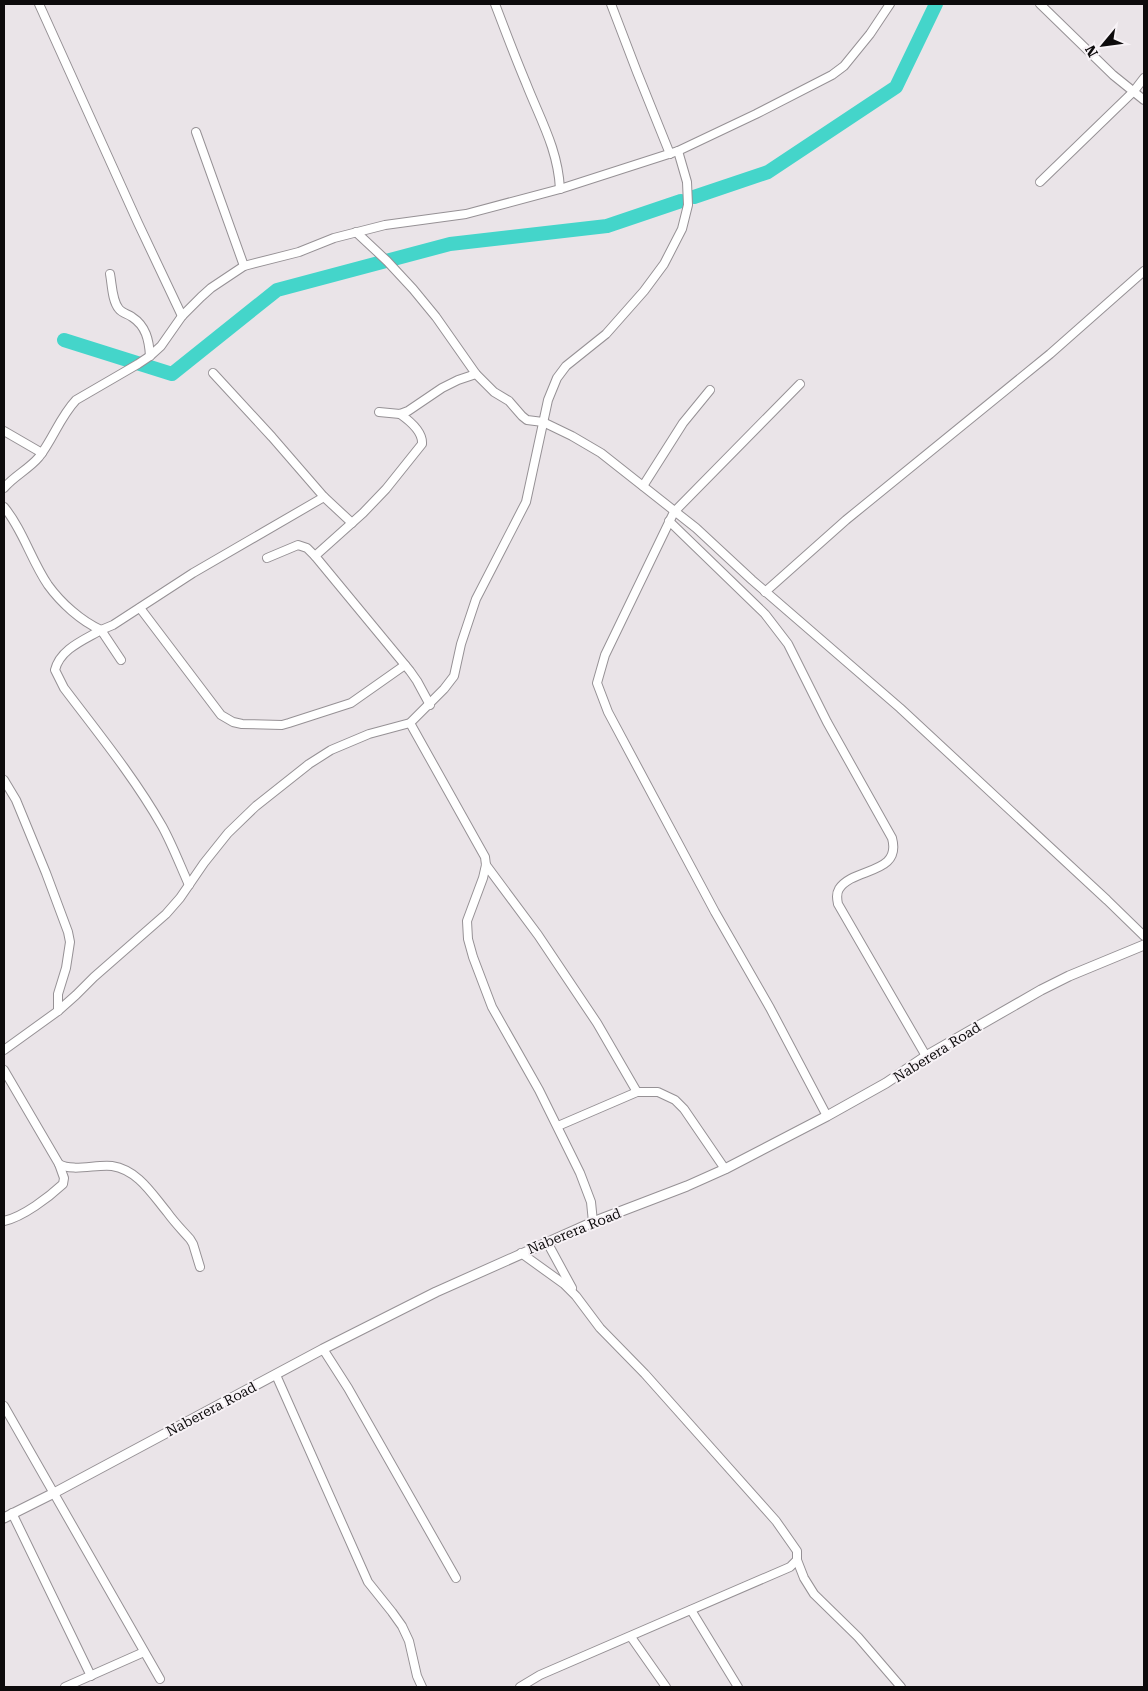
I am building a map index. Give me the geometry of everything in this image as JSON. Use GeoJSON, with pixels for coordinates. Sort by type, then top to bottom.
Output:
{"type":"FeatureCollection","features":[{"type":"Feature","properties":{"kind":"street"},"geometry":{"type":"LineString","coordinates":[[39,4],[138,224],[182,316]]}},
{"type":"Feature","properties":{"kind":"street"},"geometry":{"type":"LineString","coordinates":[[495,4],[554,149],[560,189]]}},
{"type":"Feature","properties":{"kind":"street"},"geometry":{"type":"LineString","coordinates":[[4,1050],[76,996],[94,977],[166,914],[210,855],[236,824],[256,806],[309,764],[331,750],[353,739],[410,723],[430,705],[454,676],[461,644],[476,599],[526,502],[548,400],[557,378],[566,366],[606,334],[644,291],[664,264],[682,230],[688,205],[687,182],[637,72],[611,4]]}},
{"type":"Feature","properties":{"kind":"street"},"geometry":{"type":"LineString","coordinates":[[4,488],[42,453],[68,409],[76,400],[150,356],[168,337],[182,316],[211,288],[244,266],[299,252],[334,238],[385,225],[466,214],[560,189],[674,152],[764,110],[844,66],[870,34],[890,4]]}},
{"type":"Feature","properties":{"kind":"street"},"geometry":{"type":"LineString","coordinates":[[1040,4],[1113,75],[1144,100]]}},
{"type":"Feature","properties":{"kind":"street"},"geometry":{"type":"LineString","coordinates":[[1040,182],[1134,91],[1144,78]]}},
{"type":"Feature","properties":{"kind":"street"},"geometry":{"type":"LineString","coordinates":[[196,132],[244,266]]}},
{"type":"Feature","properties":{"kind":"street"},"geometry":{"type":"LineString","coordinates":[[356,232],[413,289],[436,317],[476,374],[494,392],[509,401],[522,416],[534,422],[543,422],[601,453],[696,528],[765,592],[900,708],[1144,936]]}},
{"type":"Feature","properties":{"kind":"street"},"geometry":{"type":"LineString","coordinates":[[765,592],[846,520],[1050,354],[1144,271]]}},
{"type":"Feature","properties":{"kind":"street"},"geometry":{"type":"LineString","coordinates":[[110,274],[116,304],[119,310],[141,325],[149,341],[150,356]]}},
{"type":"Feature","properties":{"kind":"street"},"geometry":{"type":"LineString","coordinates":[[213,373],[324,497],[352,523]]}},
{"type":"Feature","properties":{"kind":"street"},"geometry":{"type":"LineString","coordinates":[[379,412],[400,414],[408,411],[442,388],[476,374]]}},
{"type":"Feature","properties":{"kind":"street"},"geometry":{"type":"LineString","coordinates":[[800,384],[674,512],[605,655],[597,683],[608,712],[827,1116]]}},
{"type":"Feature","properties":{"kind":"street"},"geometry":{"type":"LineString","coordinates":[[643,486],[683,424],[710,390]]}},
{"type":"Feature","properties":{"kind":"street"},"geometry":{"type":"LineString","coordinates":[[315,556],[386,489],[422,444],[421,436],[414,426],[400,414]]}},
{"type":"Feature","properties":{"kind":"street"},"geometry":{"type":"LineString","coordinates":[[4,431],[42,453]]}},
{"type":"Feature","properties":{"kind":"street"},"geometry":{"type":"LineString","coordinates":[[189,885],[163,828],[145,798],[64,688],[57,675],[56,667],[66,652],[101,630],[113,625],[193,573],[324,497]]}},
{"type":"Feature","properties":{"kind":"street"},"geometry":{"type":"LineString","coordinates":[[4,507],[18,526],[38,568],[52,590],[77,614],[101,630],[121,660]]}},
{"type":"Feature","properties":{"kind":"street"},"geometry":{"type":"LineString","coordinates":[[669,522],[765,614],[788,644],[827,722],[892,838],[893,854],[889,860],[845,883],[839,889],[837,895],[838,904],[926,1056]]}},
{"type":"Feature","properties":{"kind":"street"},"geometry":{"type":"LineString","coordinates":[[267,558],[298,545],[306,548],[315,556],[405,665],[417,681],[430,705]]}},
{"type":"Feature","properties":{"kind":"street"},"geometry":{"type":"LineString","coordinates":[[140,608],[221,715],[233,722],[282,725],[334,710],[356,700],[405,665]]}},
{"type":"Feature","properties":{"kind":"street"},"geometry":{"type":"LineString","coordinates":[[410,723],[485,857],[486,865],[467,921],[468,939],[492,1007],[558,1126],[590,1198],[593,1222]]}},
{"type":"Feature","properties":{"kind":"street"},"geometry":{"type":"LineString","coordinates":[[4,780],[16,800],[68,932],[70,942],[66,968],[58,994],[58,1011]]}},
{"type":"Feature","properties":{"kind":"street"},"geometry":{"type":"LineString","coordinates":[[486,865],[538,935],[597,1022],[637,1092]]}},
{"type":"Feature","properties":{"kind":"street","name":"Naberera Road"},"geometry":{"type":"LineString","coordinates":[[8,1515],[323,1348],[436,1292],[593,1222],[678,1189],[725,1168],[827,1116],[886,1083],[926,1056],[1041,990],[1069,976],[1144,945]]}},
{"type":"Feature","properties":{"kind":"street"},"geometry":{"type":"LineString","coordinates":[[4,1070],[59,1164],[64,1178],[63,1184],[27,1210],[4,1221]]}},
{"type":"Feature","properties":{"kind":"street"},"geometry":{"type":"LineString","coordinates":[[558,1126],[637,1092],[658,1092],[675,1100],[698,1128],[725,1168]]}},
{"type":"Feature","properties":{"kind":"street"},"geometry":{"type":"LineString","coordinates":[[59,1164],[67,1167],[112,1166],[140,1180],[190,1239],[200,1267]]}},
{"type":"Feature","properties":{"kind":"street"},"geometry":{"type":"LineString","coordinates":[[547,1242],[576,1296]]}},
{"type":"Feature","properties":{"kind":"street"},"geometry":{"type":"LineString","coordinates":[[521,1253],[564,1284],[576,1296],[600,1328],[645,1374],[776,1521],[796,1547],[797,1560],[804,1578],[814,1594],[858,1636],[901,1687]]}},
{"type":"Feature","properties":{"kind":"street"},"geometry":{"type":"LineString","coordinates":[[323,1348],[348,1388],[456,1578]]}},
{"type":"Feature","properties":{"kind":"street"},"geometry":{"type":"LineString","coordinates":[[276,1374],[368,1582],[392,1612],[409,1641],[417,1676],[422,1687]]}},
{"type":"Feature","properties":{"kind":"street"},"geometry":{"type":"LineString","coordinates":[[4,1406],[160,1679]]}},
{"type":"Feature","properties":{"kind":"street"},"geometry":{"type":"LineString","coordinates":[[8,1515],[91,1676]]}},
{"type":"Feature","properties":{"kind":"street"},"geometry":{"type":"LineString","coordinates":[[520,1687],[540,1675],[790,1567],[797,1560]]}},
{"type":"Feature","properties":{"kind":"street"},"geometry":{"type":"LineString","coordinates":[[691,1610],[738,1687]]}},
{"type":"Feature","properties":{"kind":"street"},"geometry":{"type":"LineString","coordinates":[[631,1637],[666,1687]]}},
{"type":"Feature","properties":{"kind":"street"},"geometry":{"type":"LineString","coordinates":[[65,1687],[144,1652]]}},
{"type":"Feature","properties":{"kind":"waterway"},"geometry":{"type":"LineString","coordinates":[[694,197],[768,172],[896,87],[936,4]]}},
{"type":"Feature","properties":{"kind":"waterway"},"geometry":{"type":"LineString","coordinates":[[64,340],[172,374],[277,290],[450,244],[607,226],[681,201]]}}]}
